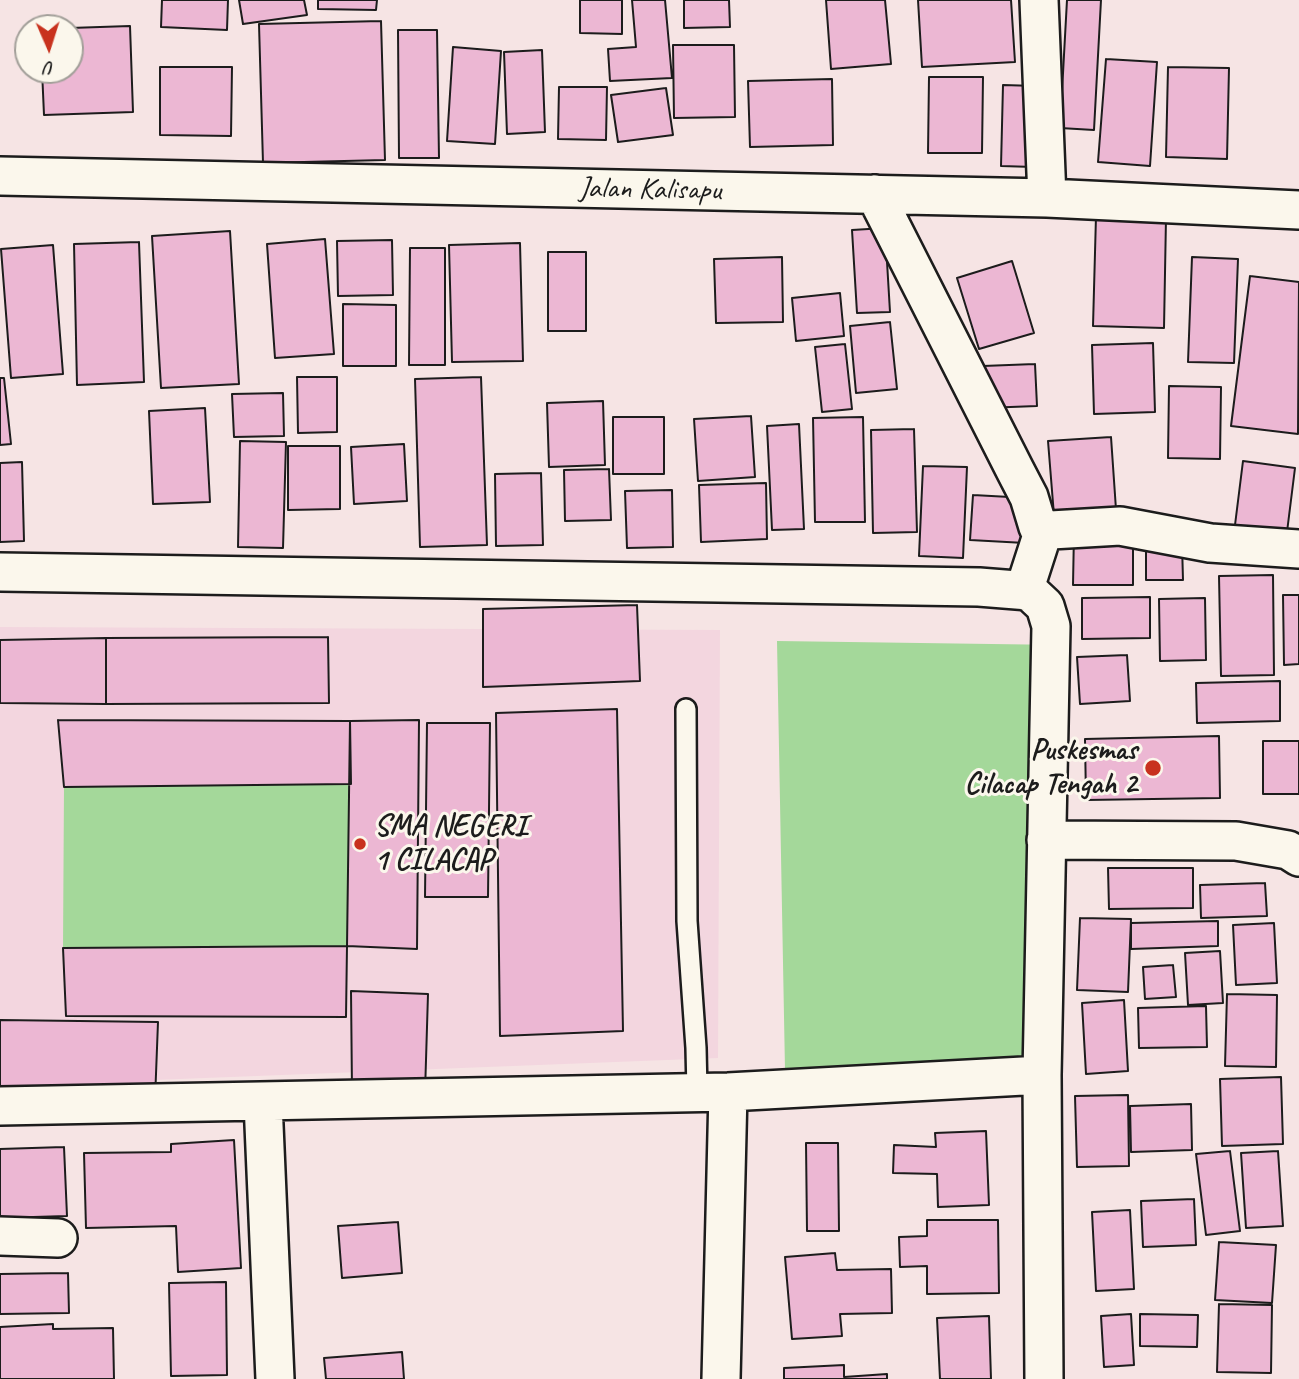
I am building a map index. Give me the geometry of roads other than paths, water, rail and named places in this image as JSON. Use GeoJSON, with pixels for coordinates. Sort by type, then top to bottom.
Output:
{"type":"FeatureCollection","features":[{"type":"Feature","properties":{"kind":"street"},"geometry":{"type":"LineString","coordinates":[[1038,0],[1047,198]]}},
{"type":"Feature","properties":{"kind":"street","name":"Jalan Kalisapu"},"geometry":{"type":"LineString","coordinates":[[0,176],[1047,198],[1299,210]]}},
{"type":"Feature","properties":{"kind":"street"},"geometry":{"type":"LineString","coordinates":[[875,194],[1016,470],[1029,497],[1038,527],[1120,526],[1210,543],[1299,549]]}},
{"type":"Feature","properties":{"kind":"street"},"geometry":{"type":"LineString","coordinates":[[1024,590],[1044,529]]}},
{"type":"Feature","properties":{"kind":"street"},"geometry":{"type":"LineString","coordinates":[[0,572],[965,586],[1029,591],[1045,606],[1051,626],[1041,1075],[1044,1379]]}},
{"type":"Feature","properties":{"kind":"street"},"geometry":{"type":"LineString","coordinates":[[1046,840],[1236,841],[1288,850],[1299,858]]}},
{"type":"Feature","properties":{"kind":"street"},"geometry":{"type":"LineString","coordinates":[[0,1106],[712,1092],[1041,1075]]}},
{"type":"Feature","properties":{"kind":"street"},"geometry":{"type":"LineString","coordinates":[[712,1092],[721,1379]]}},
{"type":"Feature","properties":{"kind":"street"},"geometry":{"type":"LineString","coordinates":[[263,1102],[275,1379]]}},
{"type":"Feature","properties":{"kind":"street"},"geometry":{"type":"LineString","coordinates":[[0,1236],[58,1238]]}},
{"type":"Feature","properties":{"kind":"lane"},"geometry":{"type":"LineString","coordinates":[[686,709],[687,921],[696,1048],[712,1092]]}},
{"type":"Feature","properties":{"kind":"place","name":"Puskesmas Cilacap Tengah 2"},"geometry":{"type":"Point","coordinates":[1153,768]}},
{"type":"Feature","properties":{"kind":"place","name":"SMA NEGERI 1 CILACAP"},"geometry":{"type":"Point","coordinates":[360,844]}}]}
